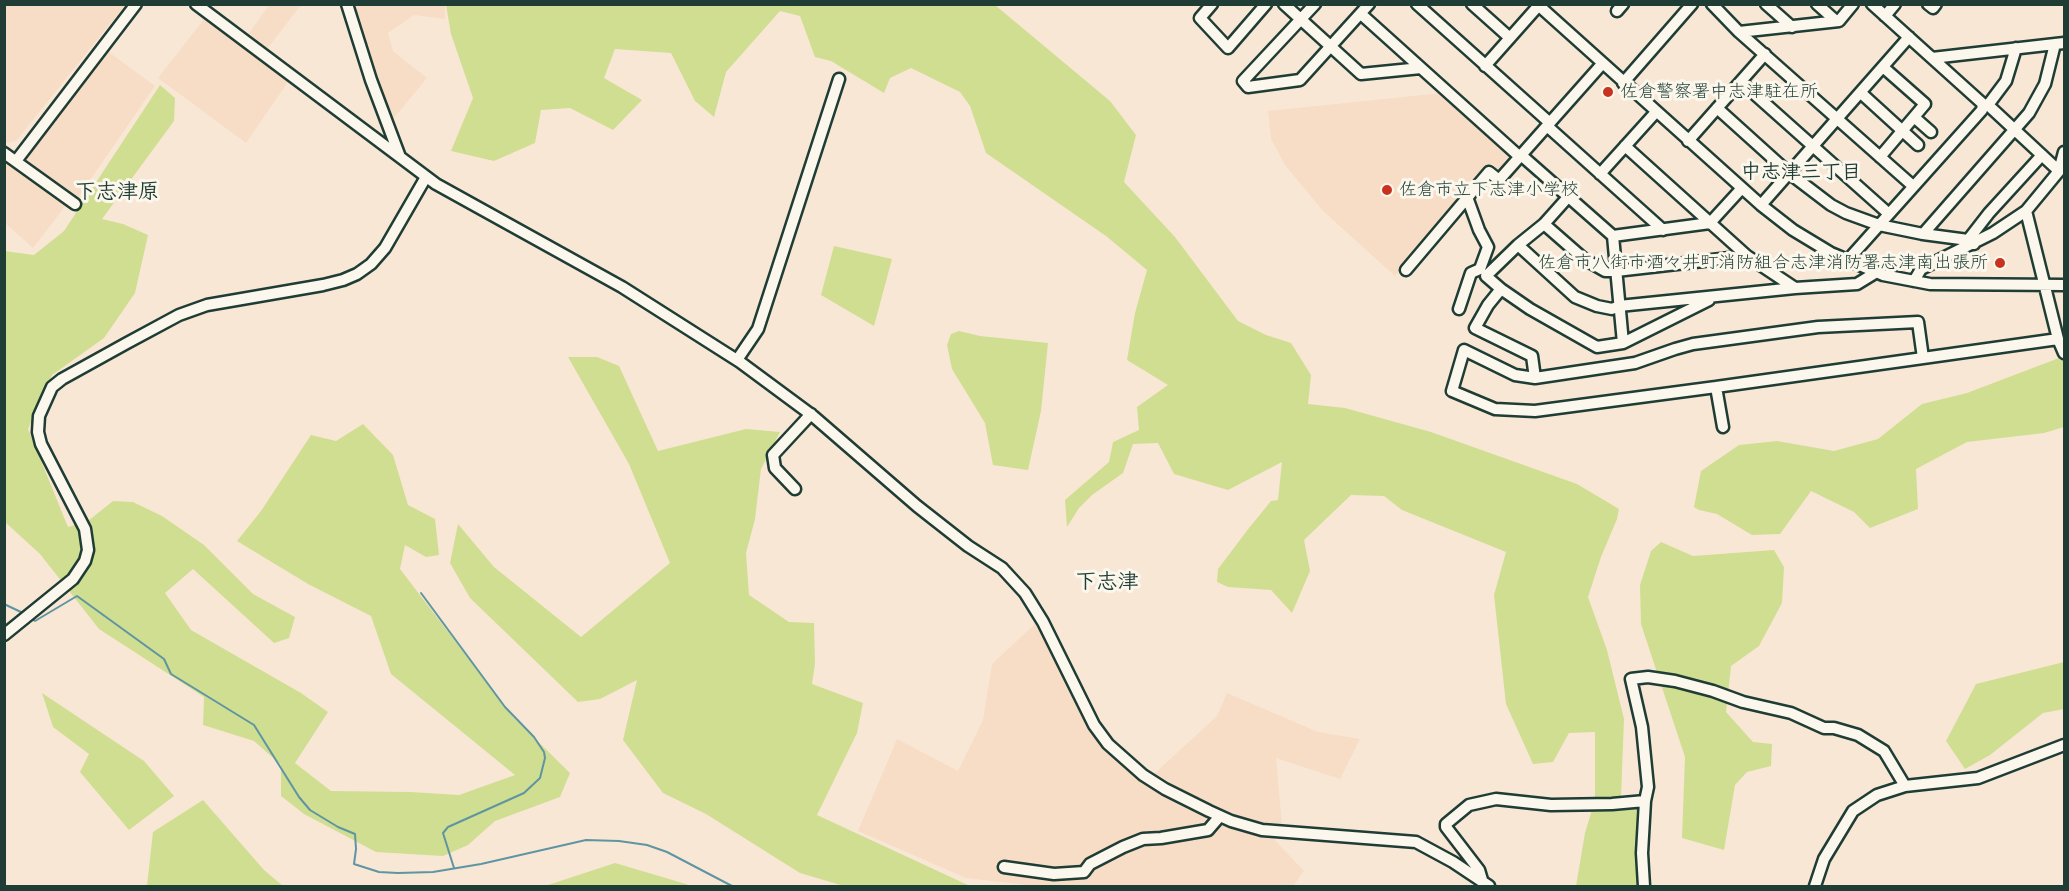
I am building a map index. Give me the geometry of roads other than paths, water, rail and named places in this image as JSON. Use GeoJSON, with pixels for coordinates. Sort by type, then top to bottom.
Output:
{"type":"FeatureCollection","features":[{"type":"Feature","properties":{"kind":"street"},"geometry":{"type":"LineString","coordinates":[[16,161],[136,4]]}},
{"type":"Feature","properties":{"kind":"street"},"geometry":{"type":"LineString","coordinates":[[196,4],[426,177],[465,201],[622,287],[737,360],[811,414],[917,506],[968,546],[1002,568],[1025,593],[1043,622],[1095,725],[1108,744],[1122,758],[1165,789],[1220,816],[1262,830],[1416,842],[1486,883]]}},
{"type":"Feature","properties":{"kind":"street"},"geometry":{"type":"LineString","coordinates":[[346,4],[400,158]]}},
{"type":"Feature","properties":{"kind":"street"},"geometry":{"type":"LineString","coordinates":[[1212,4],[1200,18],[1228,48],[1266,4]]}},
{"type":"Feature","properties":{"kind":"street"},"geometry":{"type":"LineString","coordinates":[[1284,4],[1361,74],[1421,68]]}},
{"type":"Feature","properties":{"kind":"street"},"geometry":{"type":"LineString","coordinates":[[1315,4],[1244,81],[1248,87],[1300,80],[1370,4]]}},
{"type":"Feature","properties":{"kind":"street"},"geometry":{"type":"LineString","coordinates":[[1417,4],[1663,230]]}},
{"type":"Feature","properties":{"kind":"street"},"geometry":{"type":"LineString","coordinates":[[1472,4],[1510,38]]}},
{"type":"Feature","properties":{"kind":"street"},"geometry":{"type":"LineString","coordinates":[[1623,83],[1692,4]]}},
{"type":"Feature","properties":{"kind":"street"},"geometry":{"type":"LineString","coordinates":[[1712,4],[1739,32],[1913,186]]}},
{"type":"Feature","properties":{"kind":"street"},"geometry":{"type":"LineString","coordinates":[[1766,4],[1791,27]]}},
{"type":"Feature","properties":{"kind":"street"},"geometry":{"type":"LineString","coordinates":[[1818,4],[1836,21]]}},
{"type":"Feature","properties":{"kind":"street"},"geometry":{"type":"LineString","coordinates":[[1739,32],[1839,21],[1853,4]]}},
{"type":"Feature","properties":{"kind":"street"},"geometry":{"type":"LineString","coordinates":[[1872,4],[2059,171]]}},
{"type":"Feature","properties":{"kind":"street"},"geometry":{"type":"LineString","coordinates":[[1885,16],[1895,4]]}},
{"type":"Feature","properties":{"kind":"street"},"geometry":{"type":"LineString","coordinates":[[1928,4],[1933,8],[1936,4]]}},
{"type":"Feature","properties":{"kind":"street"},"geometry":{"type":"LineString","coordinates":[[1485,66],[1539,5],[1761,205],[1807,239],[1847,261],[1875,273],[1930,284],[2064,285]]}},
{"type":"Feature","properties":{"kind":"street"},"geometry":{"type":"LineString","coordinates":[[1361,14],[1613,236],[1623,343]]}},
{"type":"Feature","properties":{"kind":"street"},"geometry":{"type":"LineString","coordinates":[[1761,205],[1909,37]]}},
{"type":"Feature","properties":{"kind":"street"},"geometry":{"type":"LineString","coordinates":[[1923,234],[2029,113],[2045,84],[2060,44],[1932,58]]}},
{"type":"Feature","properties":{"kind":"street"},"geometry":{"type":"LineString","coordinates":[[1847,261],[2006,81],[2016,48]]}},
{"type":"Feature","properties":{"kind":"street"},"geometry":{"type":"LineString","coordinates":[[1688,141],[1765,54]]}},
{"type":"Feature","properties":{"kind":"street"},"geometry":{"type":"LineString","coordinates":[[1406,270],[1489,172],[1499,180],[1602,64]]}},
{"type":"Feature","properties":{"kind":"street"},"geometry":{"type":"LineString","coordinates":[[1880,157],[1925,104],[1883,67]]}},
{"type":"Feature","properties":{"kind":"street"},"geometry":{"type":"LineString","coordinates":[[737,360],[758,329],[839,79]]}},
{"type":"Feature","properties":{"kind":"street"},"geometry":{"type":"LineString","coordinates":[[1741,82],[1889,214]]}},
{"type":"Feature","properties":{"kind":"street"},"geometry":{"type":"LineString","coordinates":[[1861,93],[1918,145]]}},
{"type":"Feature","properties":{"kind":"street"},"geometry":{"type":"LineString","coordinates":[[1717,108],[1790,173],[1831,205],[1846,213],[1879,225],[1971,242]]}},
{"type":"Feature","properties":{"kind":"street"},"geometry":{"type":"LineString","coordinates":[[1600,174],[1656,112]]}},
{"type":"Feature","properties":{"kind":"street"},"geometry":{"type":"LineString","coordinates":[[1914,117],[1931,132]]}},
{"type":"Feature","properties":{"kind":"street"},"geometry":{"type":"LineString","coordinates":[[1625,146],[1747,256],[1795,288]]}},
{"type":"Feature","properties":{"kind":"street"},"geometry":{"type":"LineString","coordinates":[[1914,281],[1921,269],[2026,211],[2059,171],[2064,152]]}},
{"type":"Feature","properties":{"kind":"street"},"geometry":{"type":"LineString","coordinates":[[4,153],[75,204]]}},
{"type":"Feature","properties":{"kind":"street"},"geometry":{"type":"LineString","coordinates":[[1971,242],[1989,213],[2042,155]]}},
{"type":"Feature","properties":{"kind":"street"},"geometry":{"type":"LineString","coordinates":[[4,635],[73,579],[85,561],[88,550],[85,529],[41,444],[38,432],[39,416],[52,387],[62,379],[179,315],[207,305],[324,285],[357,274],[371,264],[385,248],[426,177]]}},
{"type":"Feature","properties":{"kind":"street"},"geometry":{"type":"LineString","coordinates":[[1613,236],[1710,223],[1742,188]]}},
{"type":"Feature","properties":{"kind":"street"},"geometry":{"type":"LineString","coordinates":[[1459,309],[1471,273],[1483,272],[1518,245],[1544,224],[1569,196]]}},
{"type":"Feature","properties":{"kind":"street"},"geometry":{"type":"LineString","coordinates":[[1467,197],[1488,248],[1483,272]]}},
{"type":"Feature","properties":{"kind":"street"},"geometry":{"type":"LineString","coordinates":[[2026,211],[2058,339],[2064,353]]}},
{"type":"Feature","properties":{"kind":"street"},"geometry":{"type":"LineString","coordinates":[[1544,224],[1584,259],[1605,271],[1747,256]]}},
{"type":"Feature","properties":{"kind":"street"},"geometry":{"type":"LineString","coordinates":[[1518,245],[1575,297],[1612,309],[1619,306],[1795,288],[1857,284],[1875,273]]}},
{"type":"Feature","properties":{"kind":"street"},"geometry":{"type":"LineString","coordinates":[[1483,272],[1501,289],[1530,309],[1597,346],[1623,343],[1716,297]]}},
{"type":"Feature","properties":{"kind":"street"},"geometry":{"type":"LineString","coordinates":[[1501,289],[1488,305],[1475,328],[1532,356],[1535,378]]}},
{"type":"Feature","properties":{"kind":"street"},"geometry":{"type":"LineString","coordinates":[[1923,358],[1918,322],[1818,327],[1692,344],[1635,363],[1535,378],[1515,375],[1464,350],[1452,391],[1495,409],[1535,411],[1716,387],[1923,358],[2058,339]]}},
{"type":"Feature","properties":{"kind":"street"},"geometry":{"type":"LineString","coordinates":[[1716,387],[1723,428]]}},
{"type":"Feature","properties":{"kind":"street"},"geometry":{"type":"LineString","coordinates":[[795,489],[775,468],[773,455],[811,414]]}},
{"type":"Feature","properties":{"kind":"street"},"geometry":{"type":"LineString","coordinates":[[1644,886],[1642,853],[1644,801],[1648,787],[1641,727],[1631,679],[1648,677],[1675,681],[1743,702],[1791,713],[1824,728],[1834,728],[1858,735],[1884,751],[1905,786]]}},
{"type":"Feature","properties":{"kind":"street"},"geometry":{"type":"LineString","coordinates":[[1815,886],[1824,859],[1853,811],[1877,795],[1905,786],[1978,778],[2064,745]]}},
{"type":"Feature","properties":{"kind":"street"},"geometry":{"type":"LineString","coordinates":[[1486,883],[1479,870],[1446,827],[1446,824],[1469,805],[1496,799],[1551,805],[1644,801]]}},
{"type":"Feature","properties":{"kind":"street"},"geometry":{"type":"LineString","coordinates":[[1004,867],[1054,874],[1084,872],[1090,864],[1143,839],[1208,830],[1220,816]]}},
{"type":"Feature","properties":{"kind":"waterway"},"geometry":{"type":"LineString","coordinates":[[421,593],[505,707],[534,737],[544,752],[545,758],[540,778],[524,793],[448,827],[443,833],[454,868]]}},
{"type":"Feature","properties":{"kind":"waterway"},"geometry":{"type":"LineString","coordinates":[[30,618],[35,621],[77,596],[164,659],[171,674],[254,725],[299,797],[310,810],[338,827],[355,834],[354,864],[379,872],[433,872],[481,864],[586,840],[619,841],[647,845],[667,852],[732,886]]}},
{"type":"Feature","properties":{"kind":"waterway"},"geometry":{"type":"LineString","coordinates":[[4,604],[23,613]]}},
{"type":"Feature","properties":{"kind":"place","name":"佐倉警察署中志津駐在所"},"geometry":{"type":"Point","coordinates":[1608,92]}},
{"type":"Feature","properties":{"kind":"place","name":"佐倉市立下志津小学校"},"geometry":{"type":"Point","coordinates":[1387,190]}},
{"type":"Feature","properties":{"kind":"place","name":"佐倉市八街市酒々井町消防組合志津消防署志津南出張所"},"geometry":{"type":"Point","coordinates":[2000,263]}},
{"type":"Feature","properties":{"kind":"district","name":"中志津三丁目"},"geometry":{"type":"Point","coordinates":[1801,173]}},
{"type":"Feature","properties":{"kind":"district","name":"下志津原"},"geometry":{"type":"Point","coordinates":[117,193]}},
{"type":"Feature","properties":{"kind":"district","name":"下志津"},"geometry":{"type":"Point","coordinates":[1107,583]}}]}
